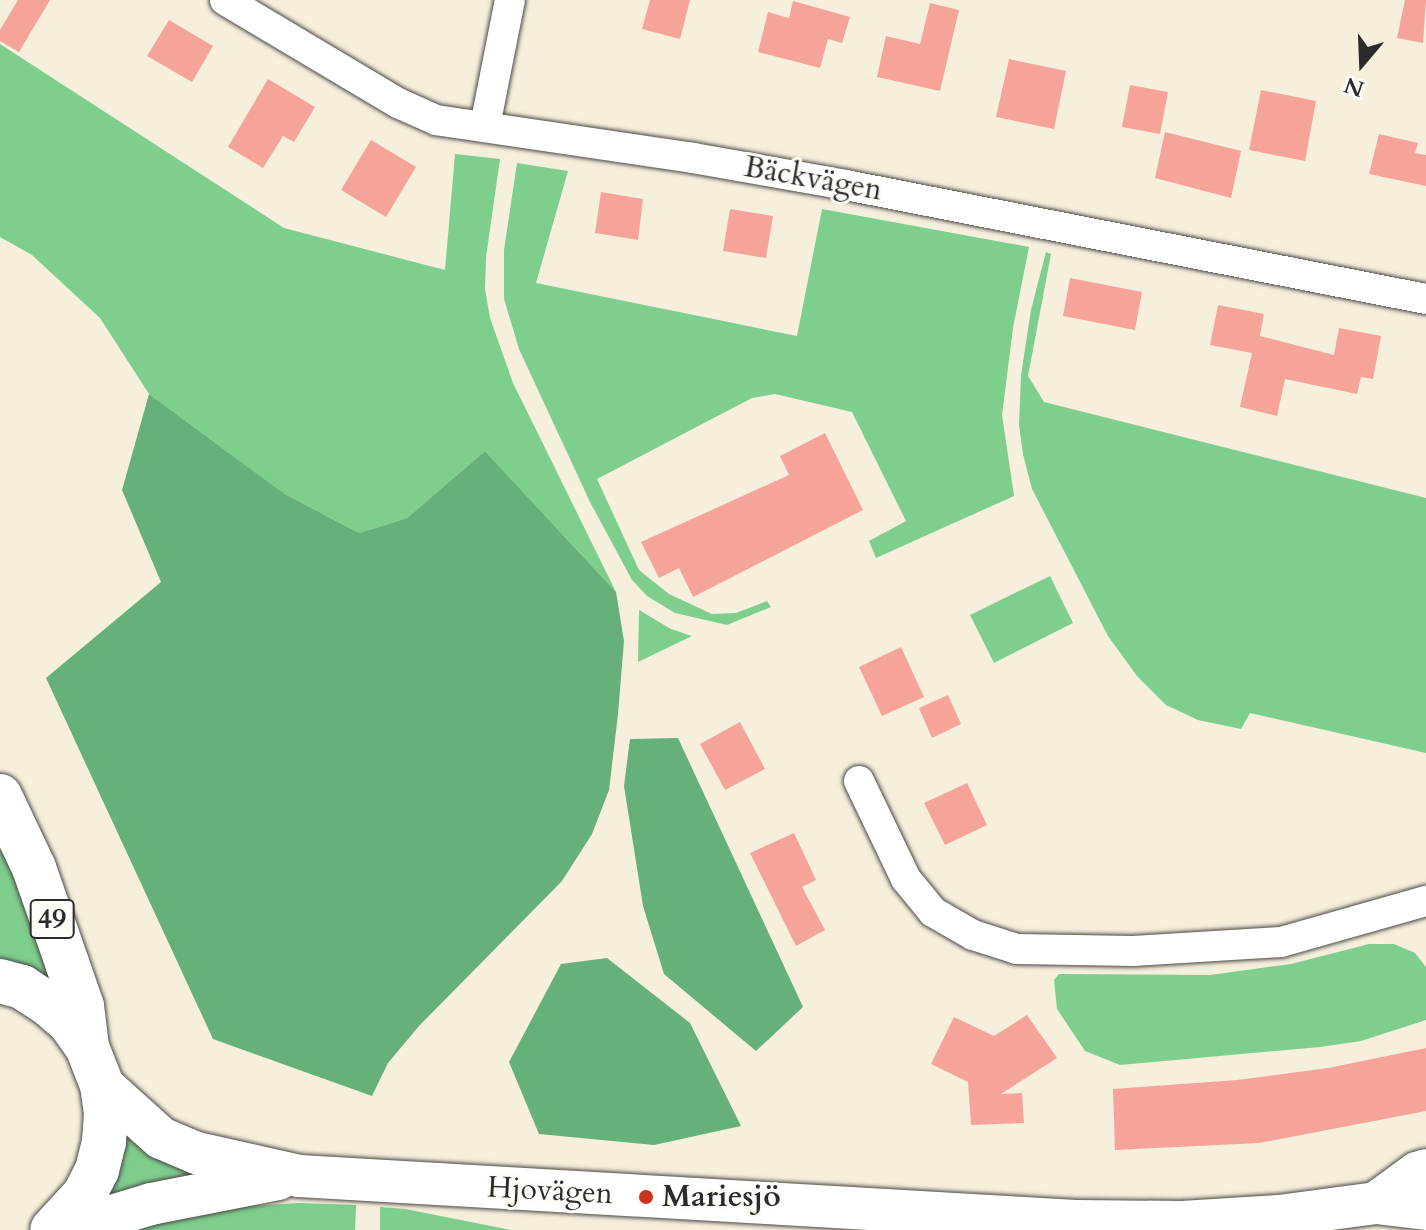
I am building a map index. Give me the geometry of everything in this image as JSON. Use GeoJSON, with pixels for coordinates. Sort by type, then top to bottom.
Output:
{"type":"FeatureCollection","features":[{"type":"Feature","properties":{"kind":"main road","name":"49"},"geometry":{"type":"LineString","coordinates":[[0,796],[34,868],[82,1006],[106,1113],[104,1142],[97,1170],[84,1195],[52,1230]]}},
{"type":"Feature","properties":{"kind":"main road"},"geometry":{"type":"LineString","coordinates":[[0,981],[22,987],[70,1023],[95,1066]]}},
{"type":"Feature","properties":{"kind":"main road","name":"Hjovägen"},"geometry":{"type":"LineString","coordinates":[[95,1066],[161,1138],[197,1153],[299,1176],[1076,1221],[1237,1219],[1376,1203],[1426,1209]]}},
{"type":"Feature","properties":{"kind":"main road","name":"Hjovägen"},"geometry":{"type":"LineString","coordinates":[[1376,1203],[1417,1173],[1426,1170]]}},
{"type":"Feature","properties":{"kind":"main road","name":"Hjovägen"},"geometry":{"type":"LineString","coordinates":[[65,1230],[151,1204],[299,1176]]}},
{"type":"Feature","properties":{"kind":"street","name":"Bäckvägen"},"geometry":{"type":"LineString","coordinates":[[225,0],[398,103],[436,120],[846,185],[1426,299]]}},
{"type":"Feature","properties":{"kind":"street"},"geometry":{"type":"LineString","coordinates":[[485,126],[510,0]]}},
{"type":"Feature","properties":{"kind":"street"},"geometry":{"type":"LineString","coordinates":[[859,781],[906,879],[933,912],[973,935],[1017,949],[1133,951],[1281,942],[1426,901]]}},
{"type":"Feature","properties":{"kind":"green space"},"geometry":{"type":"Polygon","coordinates":[[[0,44],[284,228],[445,270],[455,154],[500,159],[486,257],[485,289],[490,318],[513,383],[616,592],[485,451],[407,518],[359,533],[285,494],[149,394],[100,318],[32,255],[0,237],[0,44]]]}},
{"type":"Feature","properties":{"kind":"green space"},"geometry":{"type":"Polygon","coordinates":[[[517,163],[568,171],[536,283],[797,336],[822,209],[1029,247],[1013,328],[1002,415],[1014,496],[876,558],[869,541],[906,521],[852,412],[775,394],[752,398],[597,479],[639,570],[669,594],[712,614],[736,613],[767,601],[771,607],[727,625],[675,613],[647,596],[632,580],[590,502],[519,349],[504,299],[504,250],[517,163]]]}},
{"type":"Feature","properties":{"kind":"green space"},"geometry":{"type":"Polygon","coordinates":[[[1046,252],[1051,254],[1028,376],[1044,402],[1426,498],[1426,753],[1250,713],[1241,729],[1198,720],[1166,705],[1137,676],[1108,636],[1032,489],[1023,454],[1019,425],[1021,375],[1031,310],[1046,252]]]}},
{"type":"Feature","properties":{"kind":"green space"},"geometry":{"type":"Polygon","coordinates":[[[149,394],[285,494],[359,533],[407,518],[485,451],[616,592],[624,641],[618,714],[609,790],[592,834],[562,881],[419,1026],[388,1063],[372,1096],[213,1039],[46,678],[161,582],[122,490],[149,394]]]}},
{"type":"Feature","properties":{"kind":"green space"},"geometry":{"type":"Polygon","coordinates":[[[1050,576],[1073,623],[994,663],[970,615],[1050,576]]]}},
{"type":"Feature","properties":{"kind":"green space"},"geometry":{"type":"Polygon","coordinates":[[[639,610],[671,629],[692,636],[638,662],[639,610]]]}},
{"type":"Feature","properties":{"kind":"green space"},"geometry":{"type":"Polygon","coordinates":[[[678,738],[803,1007],[756,1051],[664,974],[643,906],[624,786],[630,739],[678,738]]]}},
{"type":"Feature","properties":{"kind":"green space"},"geometry":{"type":"Polygon","coordinates":[[[0,829],[57,989],[0,964],[0,829]]]}},
{"type":"Feature","properties":{"kind":"green space"},"geometry":{"type":"Polygon","coordinates":[[[1369,944],[1394,944],[1415,953],[1426,967],[1426,1020],[1361,1041],[1120,1065],[1085,1051],[1057,1009],[1054,980],[1059,974],[1210,975],[1291,964],[1369,944]]]}},
{"type":"Feature","properties":{"kind":"green space"},"geometry":{"type":"Polygon","coordinates":[[[607,958],[690,1023],[741,1126],[654,1145],[539,1134],[509,1062],[561,964],[607,958]]]}},
{"type":"Feature","properties":{"kind":"green space"},"geometry":{"type":"Polygon","coordinates":[[[125,1136],[151,1156],[223,1176],[104,1202],[125,1136]]]}},
{"type":"Feature","properties":{"kind":"green space"},"geometry":{"type":"Polygon","coordinates":[[[299,1203],[356,1205],[355,1230],[130,1230],[231,1207],[299,1203]]]}},
{"type":"Feature","properties":{"kind":"green space"},"geometry":{"type":"Polygon","coordinates":[[[380,1207],[405,1209],[511,1230],[380,1230],[380,1207]]]}},
{"type":"Feature","properties":{"kind":"building"},"geometry":{"type":"Polygon","coordinates":[[[18,0],[50,0],[19,52],[0,41],[0,30],[18,0]]]}},
{"type":"Feature","properties":{"kind":"building"},"geometry":{"type":"Polygon","coordinates":[[[650,0],[690,0],[680,39],[642,29],[650,0]]]}},
{"type":"Feature","properties":{"kind":"building"},"geometry":{"type":"Polygon","coordinates":[[[1405,0],[1426,0],[1423,43],[1397,38],[1405,0]]]}},
{"type":"Feature","properties":{"kind":"building"},"geometry":{"type":"Polygon","coordinates":[[[793,1],[850,17],[842,43],[828,39],[820,68],[758,52],[768,12],[789,18],[793,1]]]}},
{"type":"Feature","properties":{"kind":"building"},"geometry":{"type":"Polygon","coordinates":[[[930,3],[959,10],[940,91],[877,77],[886,36],[920,44],[930,3]]]}},
{"type":"Feature","properties":{"kind":"building"},"geometry":{"type":"Polygon","coordinates":[[[169,20],[213,46],[192,82],[147,56],[169,20]]]}},
{"type":"Feature","properties":{"kind":"building"},"geometry":{"type":"Polygon","coordinates":[[[1009,59],[1066,71],[1054,129],[996,117],[1009,59]]]}},
{"type":"Feature","properties":{"kind":"building"},"geometry":{"type":"Polygon","coordinates":[[[268,79],[315,107],[294,142],[283,136],[263,168],[228,147],[268,79]]]}},
{"type":"Feature","properties":{"kind":"building"},"geometry":{"type":"Polygon","coordinates":[[[1130,85],[1168,92],[1160,134],[1122,127],[1130,85]]]}},
{"type":"Feature","properties":{"kind":"building"},"geometry":{"type":"Polygon","coordinates":[[[1261,90],[1316,101],[1305,161],[1249,150],[1261,90]]]}},
{"type":"Feature","properties":{"kind":"building"},"geometry":{"type":"Polygon","coordinates":[[[1165,132],[1241,151],[1231,198],[1155,178],[1165,132]]]}},
{"type":"Feature","properties":{"kind":"building"},"geometry":{"type":"Polygon","coordinates":[[[1379,134],[1418,143],[1415,153],[1426,155],[1426,186],[1369,174],[1379,134]]]}},
{"type":"Feature","properties":{"kind":"building"},"geometry":{"type":"Polygon","coordinates":[[[371,140],[416,167],[386,217],[341,190],[371,140]]]}},
{"type":"Feature","properties":{"kind":"building"},"geometry":{"type":"Polygon","coordinates":[[[601,192],[643,199],[638,240],[595,233],[601,192]]]}},
{"type":"Feature","properties":{"kind":"building"},"geometry":{"type":"Polygon","coordinates":[[[730,209],[773,216],[766,258],[723,251],[730,209]]]}},
{"type":"Feature","properties":{"kind":"building"},"geometry":{"type":"Polygon","coordinates":[[[1070,278],[1142,292],[1135,330],[1063,316],[1070,278]]]}},
{"type":"Feature","properties":{"kind":"building"},"geometry":{"type":"Polygon","coordinates":[[[1218,305],[1264,314],[1260,336],[1334,355],[1339,328],[1381,336],[1373,379],[1361,377],[1357,394],[1285,379],[1277,416],[1240,407],[1252,353],[1210,345],[1218,305]]]}},
{"type":"Feature","properties":{"kind":"building"},"geometry":{"type":"Polygon","coordinates":[[[825,433],[863,510],[693,597],[679,568],[659,578],[641,542],[789,475],[780,456],[825,433]]]}},
{"type":"Feature","properties":{"kind":"building"},"geometry":{"type":"Polygon","coordinates":[[[901,647],[924,697],[882,716],[859,667],[901,647]]]}},
{"type":"Feature","properties":{"kind":"building"},"geometry":{"type":"Polygon","coordinates":[[[948,695],[961,724],[932,738],[919,708],[948,695]]]}},
{"type":"Feature","properties":{"kind":"building"},"geometry":{"type":"Polygon","coordinates":[[[740,722],[765,769],[725,790],[700,744],[740,722]]]}},
{"type":"Feature","properties":{"kind":"building"},"geometry":{"type":"Polygon","coordinates":[[[967,783],[987,825],[945,845],[924,803],[967,783]]]}},
{"type":"Feature","properties":{"kind":"building"},"geometry":{"type":"Polygon","coordinates":[[[794,833],[816,880],[802,887],[825,930],[796,946],[750,853],[794,833]]]}},
{"type":"Feature","properties":{"kind":"building"},"geometry":{"type":"Polygon","coordinates":[[[1027,1015],[1057,1058],[1001,1094],[1022,1093],[1024,1123],[971,1125],[968,1082],[931,1064],[954,1017],[994,1036],[1027,1015]]]}},
{"type":"Feature","properties":{"kind":"building"},"geometry":{"type":"Polygon","coordinates":[[[1426,1048],[1426,1111],[1259,1143],[1115,1150],[1113,1089],[1237,1080],[1328,1068],[1426,1048]]]}},
{"type":"Feature","properties":{"kind":"place","name":"Mariesjö"},"geometry":{"type":"Point","coordinates":[646,1197]}}]}
